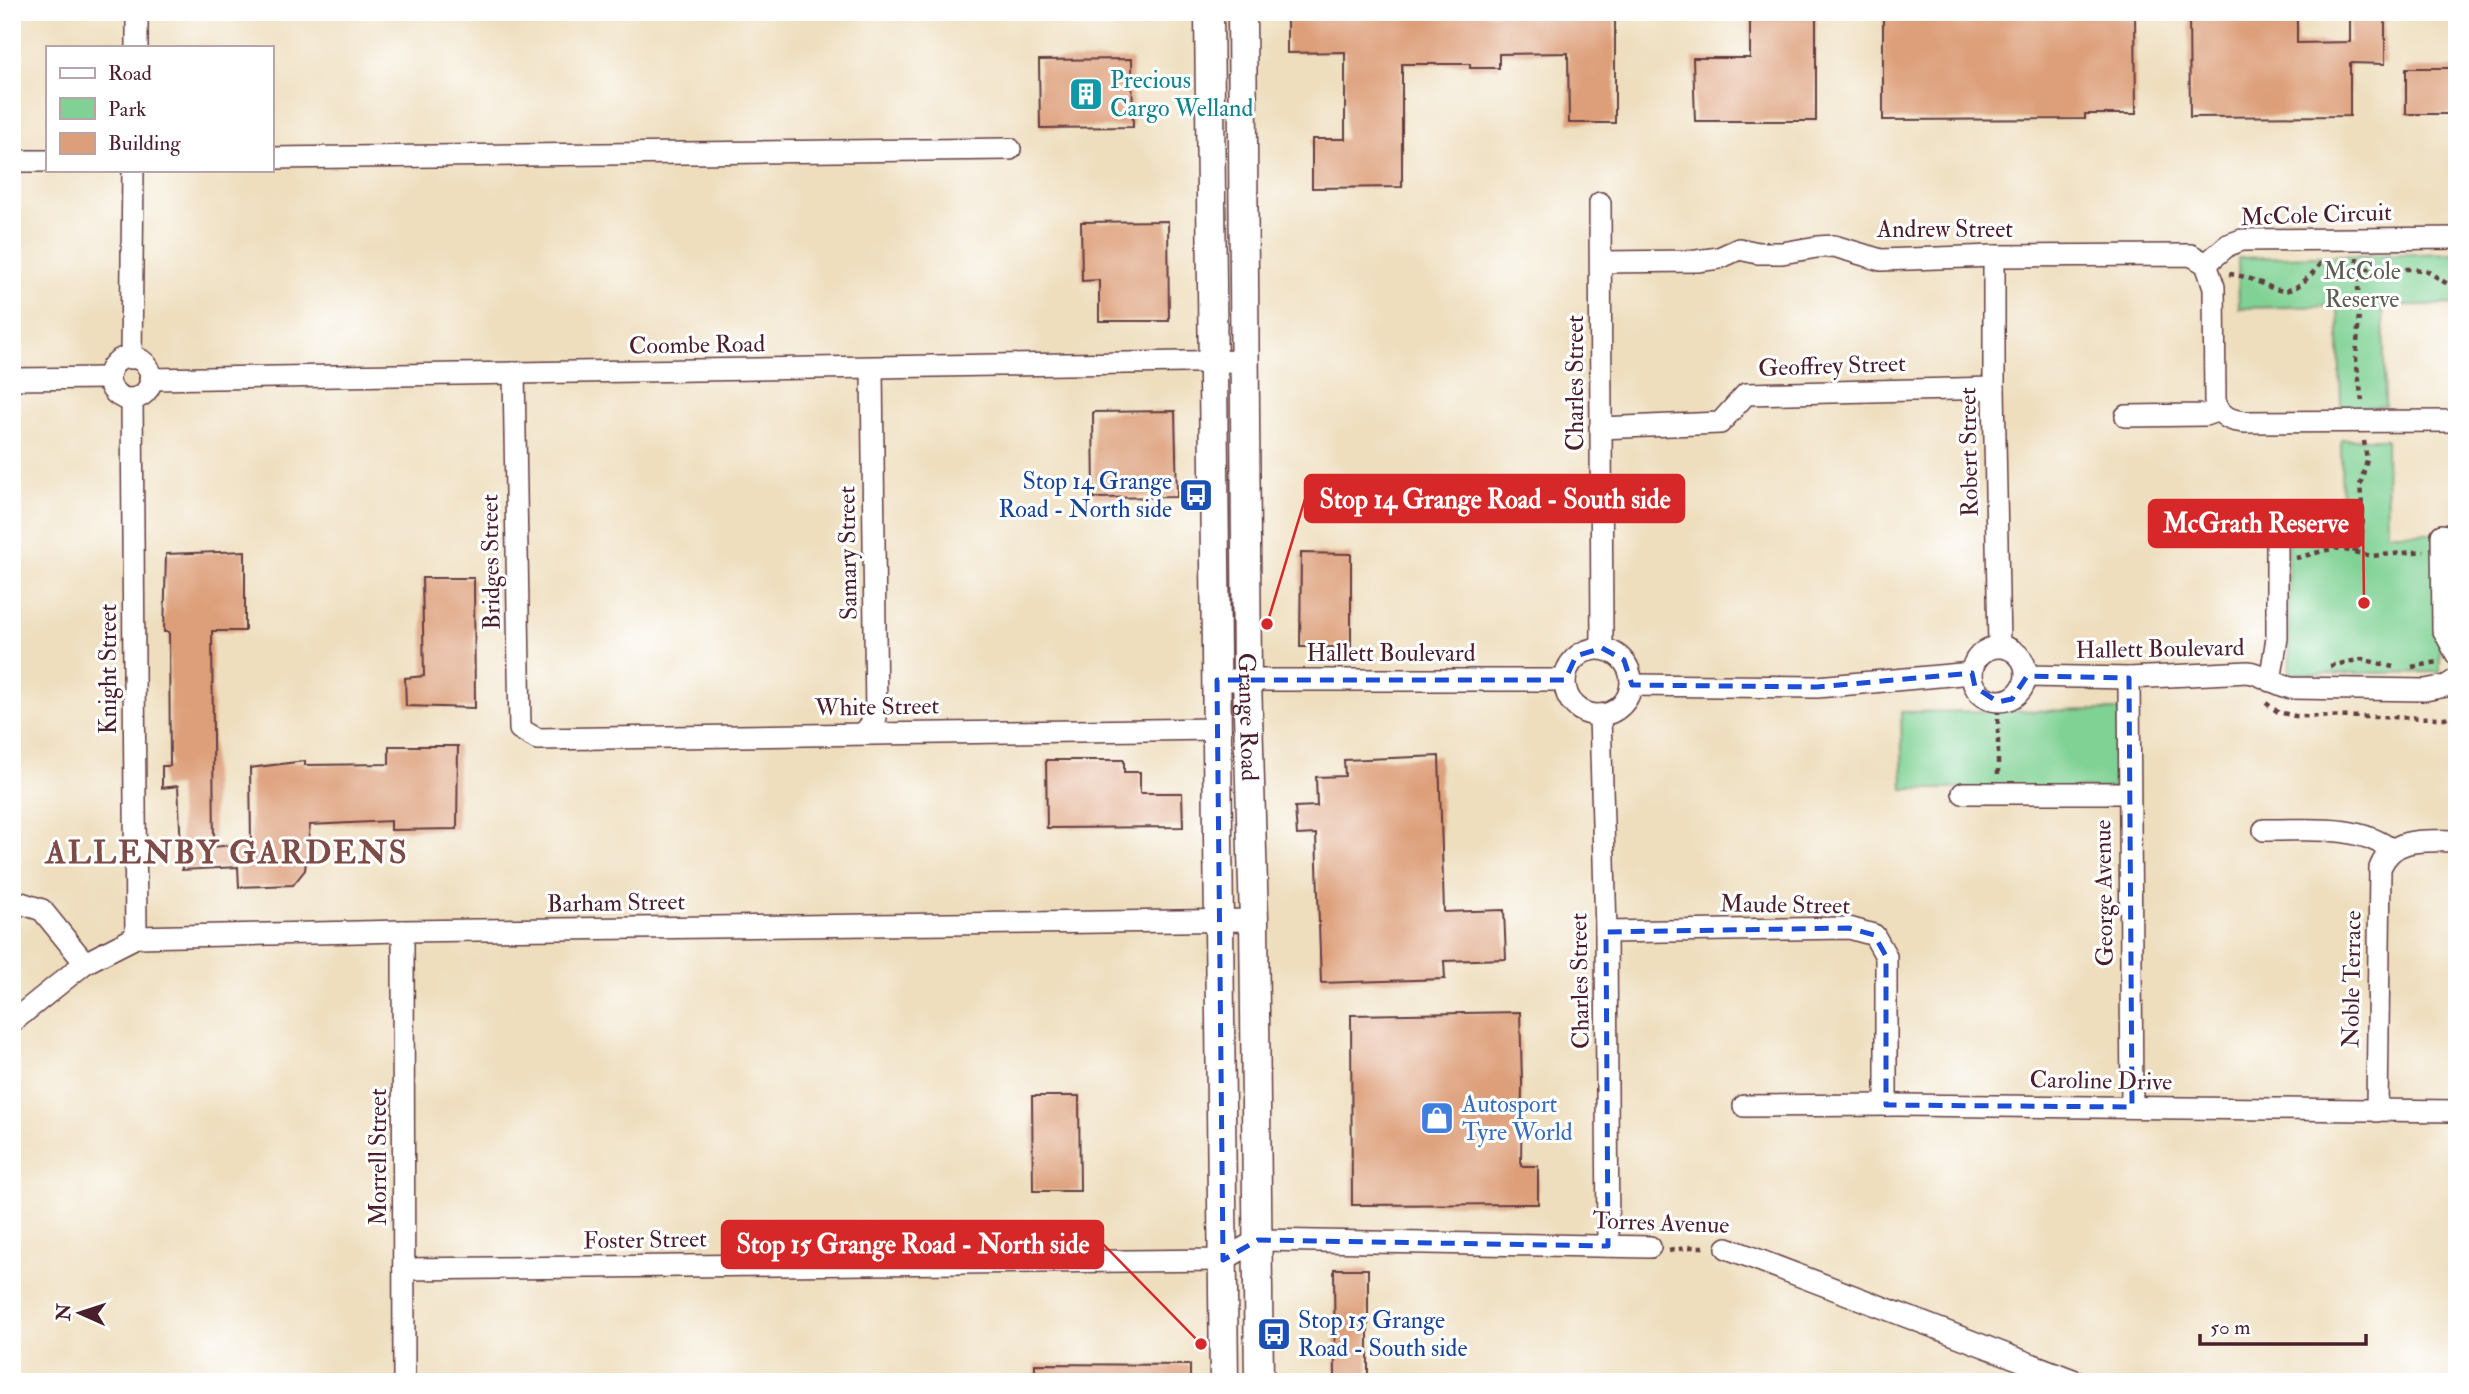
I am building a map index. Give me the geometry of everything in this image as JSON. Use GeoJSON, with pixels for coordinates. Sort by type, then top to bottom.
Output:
{"type":"FeatureCollection","features":[{"type":"Feature","properties":{"kind":"main road","name":"Grange Road"},"geometry":{"type":"LineString","coordinates":[[1209,12],[1224,1382]]}},
{"type":"Feature","properties":{"kind":"main road","name":"Grange Road"},"geometry":{"type":"LineString","coordinates":[[1242,12],[1247,679],[1254,920],[1259,1382]]}},
{"type":"Feature","properties":{"kind":"street"},"geometry":{"type":"LineString","coordinates":[[137,12],[137,46]]}},
{"type":"Feature","properties":{"kind":"street"},"geometry":{"type":"LineString","coordinates":[[273,158],[1010,149]]}},
{"type":"Feature","properties":{"kind":"street"},"geometry":{"type":"LineString","coordinates":[[12,161],[46,161]]}},
{"type":"Feature","properties":{"kind":"street"},"geometry":{"type":"LineString","coordinates":[[131,358],[133,172]]}},
{"type":"Feature","properties":{"kind":"street","name":"Charles Street"},"geometry":{"type":"LineString","coordinates":[[1600,202],[1602,648]]}},
{"type":"Feature","properties":{"kind":"street","name":"McCole Circuit"},"geometry":{"type":"LineString","coordinates":[[2206,264],[2228,245],[2242,240],[2457,238]]}},
{"type":"Feature","properties":{"kind":"street","name":"Andrew Street"},"geometry":{"type":"LineString","coordinates":[[1601,262],[1697,261],[1719,258],[1739,249],[1758,253],[1783,253],[1834,246],[1881,260],[2184,254],[2197,257],[2206,264]]}},
{"type":"Feature","properties":{"kind":"street","name":"Robert Street"},"geometry":{"type":"LineString","coordinates":[[1994,256],[1999,646]]}},
{"type":"Feature","properties":{"kind":"street"},"geometry":{"type":"LineString","coordinates":[[2206,264],[2214,286],[2215,396],[2219,410],[2228,418],[2246,422],[2457,421]]}},
{"type":"Feature","properties":{"kind":"street"},"geometry":{"type":"LineString","coordinates":[[131,358],[146,365],[150,379],[146,392],[132,399],[115,393],[109,378],[114,364],[131,358]]}},
{"type":"Feature","properties":{"kind":"street","name":"Coombe Road"},"geometry":{"type":"LineString","coordinates":[[150,379],[1244,361]]}},
{"type":"Feature","properties":{"kind":"street","name":"Samary Street"},"geometry":{"type":"LineString","coordinates":[[864,733],[876,718],[872,368]]}},
{"type":"Feature","properties":{"kind":"street","name":"Bridges Street"},"geometry":{"type":"LineString","coordinates":[[514,373],[520,729],[537,738]]}},
{"type":"Feature","properties":{"kind":"street"},"geometry":{"type":"LineString","coordinates":[[12,379],[109,378]]}},
{"type":"Feature","properties":{"kind":"street","name":"Geoffrey Street"},"geometry":{"type":"LineString","coordinates":[[1600,428],[1720,423],[1746,394],[1994,388]]}},
{"type":"Feature","properties":{"kind":"street","name":"Knight Street"},"geometry":{"type":"LineString","coordinates":[[132,399],[136,937]]}},
{"type":"Feature","properties":{"kind":"street"},"geometry":{"type":"LineString","coordinates":[[2126,416],[2205,415],[2219,410]]}},
{"type":"Feature","properties":{"kind":"street"},"geometry":{"type":"LineString","coordinates":[[2442,542],[2443,629],[2454,665]]}},
{"type":"Feature","properties":{"kind":"street"},"geometry":{"type":"LineString","coordinates":[[2266,689],[2277,638],[2277,544]]}},
{"type":"Feature","properties":{"kind":"street"},"geometry":{"type":"LineString","coordinates":[[1999,646],[2010,648],[2020,655],[2026,664],[2027,676],[2022,689],[2012,699],[1998,702],[1985,697],[1975,687],[1972,673],[1975,660],[1985,649],[1999,646]]}},
{"type":"Feature","properties":{"kind":"street"},"geometry":{"type":"LineString","coordinates":[[1602,648],[1616,653],[1624,660],[1630,671],[1632,685],[1623,705],[1611,713],[1600,715],[1587,713],[1575,706],[1567,695],[1565,680],[1568,668],[1576,656],[1587,650],[1602,648]]}},
{"type":"Feature","properties":{"kind":"street","name":"Hallett Boulevard"},"geometry":{"type":"LineString","coordinates":[[2027,676],[2129,678],[2248,672],[2266,689],[2425,690],[2446,686],[2454,665]]}},
{"type":"Feature","properties":{"kind":"street"},"geometry":{"type":"LineString","coordinates":[[1632,685],[1817,687],[1972,673]]}},
{"type":"Feature","properties":{"kind":"street","name":"George Avenue"},"geometry":{"type":"LineString","coordinates":[[2129,678],[2132,1107]]}},
{"type":"Feature","properties":{"kind":"street","name":"Hallett Boulevard"},"geometry":{"type":"LineString","coordinates":[[1217,680],[1565,680]]}},
{"type":"Feature","properties":{"kind":"street","name":"Charles Street"},"geometry":{"type":"LineString","coordinates":[[1600,715],[1606,932],[1608,1247]]}},
{"type":"Feature","properties":{"kind":"street","name":"White Street"},"geometry":{"type":"LineString","coordinates":[[537,738],[1217,729]]}},
{"type":"Feature","properties":{"kind":"street"},"geometry":{"type":"LineString","coordinates":[[1963,793],[2129,793]]}},
{"type":"Feature","properties":{"kind":"street"},"geometry":{"type":"LineString","coordinates":[[2264,830],[2338,831],[2358,834],[2376,839],[2392,850],[2413,841],[2457,841]]}},
{"type":"Feature","properties":{"kind":"street","name":"Noble Terrace"},"geometry":{"type":"LineString","coordinates":[[2377,1111],[2380,875],[2383,862],[2392,850]]}},
{"type":"Feature","properties":{"kind":"street"},"geometry":{"type":"LineString","coordinates":[[12,900],[42,910],[85,964],[12,1022]]}},
{"type":"Feature","properties":{"kind":"street","name":"Barham Street"},"geometry":{"type":"LineString","coordinates":[[85,964],[136,937],[1254,920]]}},
{"type":"Feature","properties":{"kind":"street","name":"Maude Street"},"geometry":{"type":"LineString","coordinates":[[1606,932],[1849,928],[1874,935],[1886,956],[1886,1105]]}},
{"type":"Feature","properties":{"kind":"street","name":"Morrell Street"},"geometry":{"type":"LineString","coordinates":[[403,931],[404,1382]]}},
{"type":"Feature","properties":{"kind":"street","name":"Caroline Drive"},"geometry":{"type":"LineString","coordinates":[[1744,1106],[2457,1111]]}},
{"type":"Feature","properties":{"kind":"street"},"geometry":{"type":"LineString","coordinates":[[1223,1260],[1258,1240]]}},
{"type":"Feature","properties":{"kind":"street","name":"Torres Avenue"},"geometry":{"type":"LineString","coordinates":[[1258,1240],[1650,1247]]}},
{"type":"Feature","properties":{"kind":"street","name":"Torres Avenue"},"geometry":{"type":"LineString","coordinates":[[1727,1248],[2078,1382]]}},
{"type":"Feature","properties":{"kind":"street","name":"Foster Street"},"geometry":{"type":"LineString","coordinates":[[404,1269],[1223,1260]]}},
{"type":"Feature","properties":{"kind":"path"},"geometry":{"type":"LineString","coordinates":[[2354,553],[2362,532],[2360,485],[2367,460],[2362,391],[2356,359],[2359,313],[2356,240]]}},
{"type":"Feature","properties":{"kind":"path"},"geometry":{"type":"LineString","coordinates":[[2228,274],[2244,275],[2272,289],[2285,292],[2298,288],[2320,264],[2335,269],[2427,271],[2457,290]]}},
{"type":"Feature","properties":{"kind":"path"},"geometry":{"type":"LineString","coordinates":[[2277,544],[2296,558],[2335,548],[2372,556],[2442,542]]}},
{"type":"Feature","properties":{"kind":"path"},"geometry":{"type":"LineString","coordinates":[[2328,666],[2362,659],[2402,669],[2454,665]]}},
{"type":"Feature","properties":{"kind":"path"},"geometry":{"type":"LineString","coordinates":[[2266,689],[2278,712],[2295,716],[2445,718],[2457,713]]}},
{"type":"Feature","properties":{"kind":"path"},"geometry":{"type":"LineString","coordinates":[[1997,793],[1998,702]]}},
{"type":"Feature","properties":{"kind":"path","name":"Torres Avenue"},"geometry":{"type":"LineString","coordinates":[[1650,1247],[1673,1251],[1690,1247],[1727,1248]]}},
{"type":"Feature","properties":{"kind":"highlighted area"},"geometry":{"type":"Polygon","coordinates":[[[1602,648],[1624,660],[1632,685],[1817,687],[1972,673],[1975,687],[1998,702],[2012,699],[2027,676],[2129,678],[2132,1107],[1886,1105],[1886,956],[1874,935],[1849,928],[1606,932],[1608,1246],[1258,1240],[1223,1260],[1217,680],[1565,680],[1576,656],[1602,648]]]}},
{"type":"Feature","properties":{"kind":"green space","name":"McCole Reserve"},"geometry":{"type":"Polygon","coordinates":[[[2457,253],[2457,304],[2383,306],[2385,406],[2341,407],[2338,306],[2239,308],[2238,258],[2457,253]]]}},
{"type":"Feature","properties":{"kind":"green space"},"geometry":{"type":"Polygon","coordinates":[[[2341,439],[2386,439],[2387,533],[2438,533],[2440,672],[2290,674],[2288,534],[2342,533],[2341,439]]]}},
{"type":"Feature","properties":{"kind":"green space"},"geometry":{"type":"Polygon","coordinates":[[[2119,710],[2118,788],[1903,789],[1901,712],[2119,710]]]}},
{"type":"Feature","properties":{"kind":"building"},"geometry":{"type":"Polygon","coordinates":[[[1287,12],[1615,14],[1615,123],[1569,123],[1568,53],[1499,54],[1499,68],[1470,68],[1470,64],[1402,64],[1402,187],[1312,188],[1312,139],[1345,139],[1345,52],[1287,53],[1287,12]]]}},
{"type":"Feature","properties":{"kind":"building"},"geometry":{"type":"Polygon","coordinates":[[[1750,12],[1816,12],[1816,121],[1695,121],[1693,58],[1750,58],[1750,12]]]}},
{"type":"Feature","properties":{"kind":"building"},"geometry":{"type":"Polygon","coordinates":[[[1883,12],[2135,12],[2136,114],[2085,114],[2085,119],[1883,120],[1883,12]]]}},
{"type":"Feature","properties":{"kind":"building"},"geometry":{"type":"Polygon","coordinates":[[[2189,12],[2297,12],[2297,43],[2350,42],[2350,12],[2385,12],[2385,64],[2350,63],[2350,116],[2190,117],[2189,12]]]}},
{"type":"Feature","properties":{"kind":"building","name":"Precious Cargo Welland"},"geometry":{"type":"Polygon","coordinates":[[[1132,59],[1133,127],[1040,128],[1039,60],[1132,59]]]}},
{"type":"Feature","properties":{"kind":"building"},"geometry":{"type":"Polygon","coordinates":[[[2406,68],[2457,68],[2457,114],[2406,114],[2406,68]]]}},
{"type":"Feature","properties":{"kind":"building"},"geometry":{"type":"Polygon","coordinates":[[[1168,221],[1169,321],[1099,321],[1099,280],[1082,281],[1081,222],[1168,221]]]}},
{"type":"Feature","properties":{"kind":"building"},"geometry":{"type":"Polygon","coordinates":[[[1175,411],[1177,497],[1094,498],[1093,412],[1175,411]]]}},
{"type":"Feature","properties":{"kind":"building"},"geometry":{"type":"Polygon","coordinates":[[[245,551],[245,631],[212,631],[214,847],[251,843],[250,768],[305,761],[305,765],[389,764],[389,746],[458,746],[457,829],[391,830],[391,821],[310,825],[305,870],[293,885],[239,887],[238,867],[182,870],[178,786],[162,788],[162,766],[170,766],[169,632],[164,632],[166,554],[245,551]]]}},
{"type":"Feature","properties":{"kind":"building"},"geometry":{"type":"Polygon","coordinates":[[[1301,553],[1351,554],[1351,647],[1300,647],[1301,553]]]}},
{"type":"Feature","properties":{"kind":"building"},"geometry":{"type":"Polygon","coordinates":[[[422,578],[474,578],[475,708],[406,706],[405,678],[424,676],[422,578]]]}},
{"type":"Feature","properties":{"kind":"building"},"geometry":{"type":"Polygon","coordinates":[[[1439,756],[1444,912],[1504,910],[1506,959],[1444,961],[1445,979],[1321,983],[1316,834],[1297,835],[1295,807],[1317,806],[1316,777],[1345,776],[1344,760],[1439,756]]]}},
{"type":"Feature","properties":{"kind":"building"},"geometry":{"type":"Polygon","coordinates":[[[1046,760],[1124,760],[1124,772],[1140,772],[1140,793],[1182,793],[1183,827],[1047,828],[1046,760]]]}},
{"type":"Feature","properties":{"kind":"building"},"geometry":{"type":"Polygon","coordinates":[[[1520,1012],[1521,1166],[1538,1166],[1538,1204],[1352,1205],[1351,1015],[1520,1012]]]}},
{"type":"Feature","properties":{"kind":"building"},"geometry":{"type":"Polygon","coordinates":[[[1032,1096],[1079,1096],[1080,1191],[1033,1191],[1032,1096]]]}},
{"type":"Feature","properties":{"kind":"building"},"geometry":{"type":"Polygon","coordinates":[[[1334,1269],[1368,1269],[1368,1377],[1335,1378],[1334,1269]]]}},
{"type":"Feature","properties":{"kind":"building"},"geometry":{"type":"Polygon","coordinates":[[[1035,1364],[1190,1365],[1190,1382],[1035,1382],[1035,1364]]]}},
{"type":"Feature","properties":{"kind":"place","name":"Precious Cargo Welland"},"geometry":{"type":"Point","coordinates":[1086,94]}},
{"type":"Feature","properties":{"kind":"place","name":"Stop 14 Grange Road - North side"},"geometry":{"type":"Point","coordinates":[1196,495]}},
{"type":"Feature","properties":{"kind":"place","name":"McGrath Reserve"},"geometry":{"type":"Point","coordinates":[2364,603]}},
{"type":"Feature","properties":{"kind":"place","name":"Stop 14 Grange Road - South side"},"geometry":{"type":"Point","coordinates":[1267,624]}},
{"type":"Feature","properties":{"kind":"place","name":"Autosport Tyre World"},"geometry":{"type":"Point","coordinates":[1437,1118]}},
{"type":"Feature","properties":{"kind":"place","name":"Stop 15 Grange Road - South side"},"geometry":{"type":"Point","coordinates":[1274,1334]}},
{"type":"Feature","properties":{"kind":"place","name":"Stop 15 Grange Road - North side"},"geometry":{"type":"Point","coordinates":[1201,1344]}},
{"type":"Feature","properties":{"kind":"district","name":"ALLENBY GARDENS"},"geometry":{"type":"Point","coordinates":[227,853]}}]}
